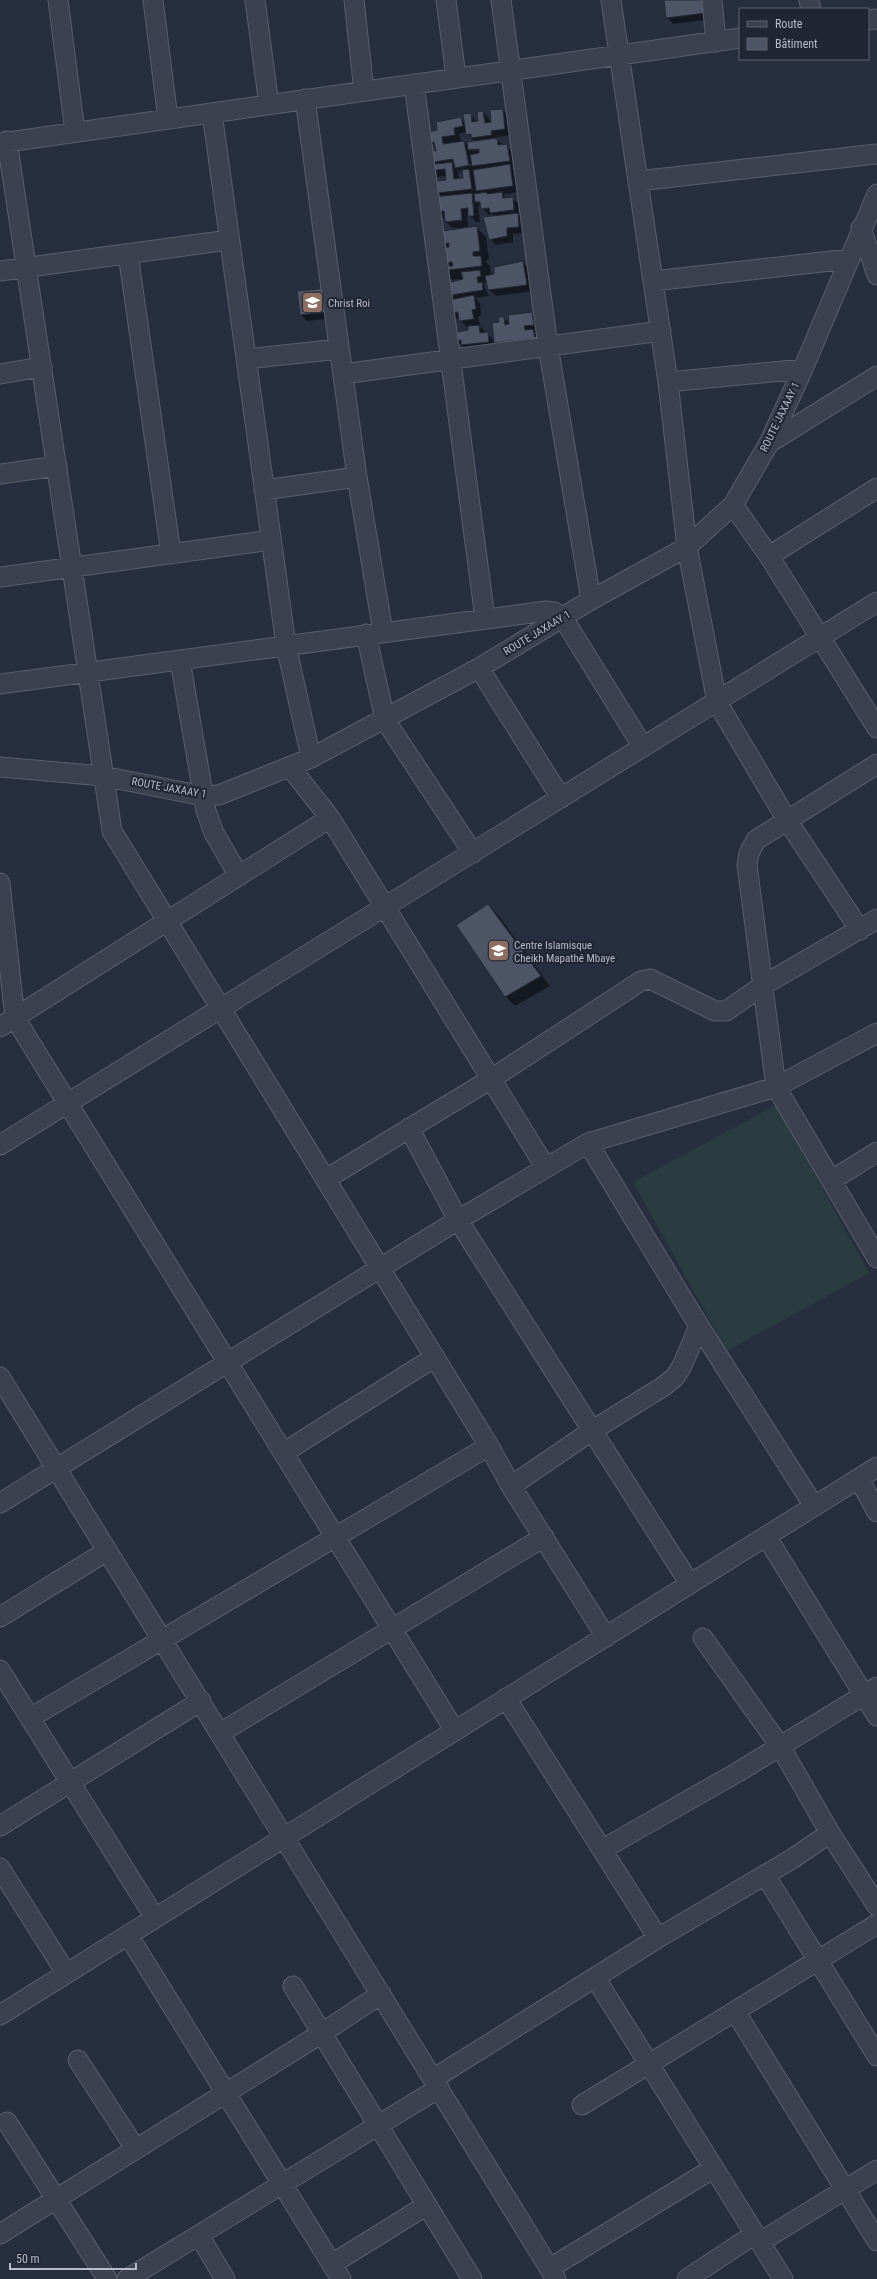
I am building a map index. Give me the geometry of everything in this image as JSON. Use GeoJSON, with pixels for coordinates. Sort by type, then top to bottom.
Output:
{"type":"FeatureCollection","features":[{"type":"Feature","properties":{"kind":"street"},"geometry":{"type":"LineString","coordinates":[[58,0],[76,132]]}},
{"type":"Feature","properties":{"kind":"street"},"geometry":{"type":"LineString","coordinates":[[153,0],[168,119]]}},
{"type":"Feature","properties":{"kind":"street"},"geometry":{"type":"LineString","coordinates":[[255,0],[269,105]]}},
{"type":"Feature","properties":{"kind":"street"},"geometry":{"type":"LineString","coordinates":[[354,0],[364,91]]}},
{"type":"Feature","properties":{"kind":"street"},"geometry":{"type":"LineString","coordinates":[[446,0],[456,77]]}},
{"type":"Feature","properties":{"kind":"street"},"geometry":{"type":"LineString","coordinates":[[501,0],[548,346],[591,600]]}},
{"type":"Feature","properties":{"kind":"street"},"geometry":{"type":"LineString","coordinates":[[611,0],[661,331],[687,547],[717,702],[787,820],[860,930]]}},
{"type":"Feature","properties":{"kind":"street"},"geometry":{"type":"LineString","coordinates":[[712,0],[716,42]]}},
{"type":"Feature","properties":{"kind":"street"},"geometry":{"type":"LineString","coordinates":[[606,1637],[511,1486],[489,1446],[435,1357],[112,831],[42,368],[4,142],[739,38]]}},
{"type":"Feature","properties":{"kind":"street"},"geometry":{"type":"LineString","coordinates":[[414,84],[485,618]]}},
{"type":"Feature","properties":{"kind":"street"},"geometry":{"type":"LineString","coordinates":[[305,99],[357,477],[385,720],[473,853]]}},
{"type":"Feature","properties":{"kind":"street"},"geometry":{"type":"LineString","coordinates":[[212,113],[270,540],[286,645],[311,758]]}},
{"type":"Feature","properties":{"kind":"street"},"geometry":{"type":"LineString","coordinates":[[638,181],[877,154]]}},
{"type":"Feature","properties":{"kind":"street","name":"ROUTE JAXAAY 1"},"geometry":{"type":"LineString","coordinates":[[0,767],[103,776],[203,796],[219,795],[311,758],[385,720],[479,668],[591,600],[687,547],[733,505],[769,443],[803,369],[850,259],[861,228],[877,194]]}},
{"type":"Feature","properties":{"kind":"street"},"geometry":{"type":"LineString","coordinates":[[861,228],[877,276]]}},
{"type":"Feature","properties":{"kind":"street"},"geometry":{"type":"LineString","coordinates":[[0,271],[229,240]]}},
{"type":"Feature","properties":{"kind":"street"},"geometry":{"type":"LineString","coordinates":[[128,254],[171,554]]}},
{"type":"Feature","properties":{"kind":"street"},"geometry":{"type":"LineString","coordinates":[[653,281],[850,259]]}},
{"type":"Feature","properties":{"kind":"street"},"geometry":{"type":"LineString","coordinates":[[343,374],[661,331]]}},
{"type":"Feature","properties":{"kind":"street"},"geometry":{"type":"LineString","coordinates":[[246,359],[339,349]]}},
{"type":"Feature","properties":{"kind":"street"},"geometry":{"type":"LineString","coordinates":[[0,374],[42,368]]}},
{"type":"Feature","properties":{"kind":"street"},"geometry":{"type":"LineString","coordinates":[[668,382],[803,369]]}},
{"type":"Feature","properties":{"kind":"street"},"geometry":{"type":"LineString","coordinates":[[769,443],[877,376]]}},
{"type":"Feature","properties":{"kind":"street"},"geometry":{"type":"LineString","coordinates":[[0,474],[57,466]]}},
{"type":"Feature","properties":{"kind":"street"},"geometry":{"type":"LineString","coordinates":[[264,490],[357,477]]}},
{"type":"Feature","properties":{"kind":"street"},"geometry":{"type":"LineString","coordinates":[[769,556],[877,488]]}},
{"type":"Feature","properties":{"kind":"street"},"geometry":{"type":"LineString","coordinates":[[733,505],[769,556],[876,723]]}},
{"type":"Feature","properties":{"kind":"street"},"geometry":{"type":"LineString","coordinates":[[0,577],[270,540]]}},
{"type":"Feature","properties":{"kind":"street"},"geometry":{"type":"LineString","coordinates":[[0,1145],[877,602]]}},
{"type":"Feature","properties":{"kind":"street"},"geometry":{"type":"LineString","coordinates":[[0,684],[546,611],[554,612],[563,618],[643,747]]}},
{"type":"Feature","properties":{"kind":"street"},"geometry":{"type":"LineString","coordinates":[[180,660],[203,796],[214,832],[239,876]]}},
{"type":"Feature","properties":{"kind":"street"},"geometry":{"type":"LineString","coordinates":[[479,668],[561,798]]}},
{"type":"Feature","properties":{"kind":"street"},"geometry":{"type":"LineString","coordinates":[[877,764],[756,840],[749,853],[747,865],[776,1087],[877,1258]]}},
{"type":"Feature","properties":{"kind":"street"},"geometry":{"type":"LineString","coordinates":[[290,767],[330,818],[386,906],[546,1168]]}},
{"type":"Feature","properties":{"kind":"street"},"geometry":{"type":"LineString","coordinates":[[7,1022],[330,818]]}},
{"type":"Feature","properties":{"kind":"street"},"geometry":{"type":"LineString","coordinates":[[0,883],[7,1022],[68,1103],[454,1731]]}},
{"type":"Feature","properties":{"kind":"street"},"geometry":{"type":"LineString","coordinates":[[326,1179],[491,1079],[641,981],[650,979],[715,1011],[726,1011],[762,986],[877,919]]}},
{"type":"Feature","properties":{"kind":"street"},"geometry":{"type":"LineString","coordinates":[[0,1503],[458,1220],[588,1144],[776,1087],[877,1033]]}},
{"type":"Feature","properties":{"kind":"street"},"geometry":{"type":"LineString","coordinates":[[409,1128],[458,1220],[690,1584]]}},
{"type":"Feature","properties":{"kind":"street"},"geometry":{"type":"LineString","coordinates":[[588,1144],[699,1326],[814,1506]]}},
{"type":"Feature","properties":{"kind":"street"},"geometry":{"type":"LineString","coordinates":[[832,1180],[877,1152]]}},
{"type":"Feature","properties":{"kind":"street"},"geometry":{"type":"LineString","coordinates":[[511,1486],[593,1430],[664,1386],[675,1377],[699,1326]]}},
{"type":"Feature","properties":{"kind":"street"},"geometry":{"type":"LineString","coordinates":[[283,1453],[435,1357]]}},
{"type":"Feature","properties":{"kind":"street"},"geometry":{"type":"LineString","coordinates":[[0,1379],[201,1701],[553,2274],[714,2168]]}},
{"type":"Feature","properties":{"kind":"street"},"geometry":{"type":"LineString","coordinates":[[30,1718],[489,1446]]}},
{"type":"Feature","properties":{"kind":"street"},"geometry":{"type":"LineString","coordinates":[[0,2015],[877,1467]]}},
{"type":"Feature","properties":{"kind":"street"},"geometry":{"type":"LineString","coordinates":[[859,1478],[877,1512]]}},
{"type":"Feature","properties":{"kind":"street"},"geometry":{"type":"LineString","coordinates":[[766,1536],[870,1691],[877,1716]]}},
{"type":"Feature","properties":{"kind":"street"},"geometry":{"type":"LineString","coordinates":[[220,1733],[544,1537]]}},
{"type":"Feature","properties":{"kind":"street"},"geometry":{"type":"LineString","coordinates":[[0,1617],[107,1550]]}},
{"type":"Feature","properties":{"kind":"street"},"geometry":{"type":"LineString","coordinates":[[703,1638],[780,1746],[830,1832],[877,1906]]}},
{"type":"Feature","properties":{"kind":"street"},"geometry":{"type":"LineString","coordinates":[[0,1670],[156,1918]]}},
{"type":"Feature","properties":{"kind":"street"},"geometry":{"type":"LineString","coordinates":[[603,1849],[780,1746],[870,1691]]}},
{"type":"Feature","properties":{"kind":"street"},"geometry":{"type":"LineString","coordinates":[[506,1698],[658,1938]]}},
{"type":"Feature","properties":{"kind":"street"},"geometry":{"type":"LineString","coordinates":[[0,1826],[201,1701]]}},
{"type":"Feature","properties":{"kind":"street"},"geometry":{"type":"LineString","coordinates":[[127,2279],[378,2125],[436,2083],[658,1938],[765,1875],[830,1832]]}},
{"type":"Feature","properties":{"kind":"street"},"geometry":{"type":"LineString","coordinates":[[0,1868],[66,1973]]}},
{"type":"Feature","properties":{"kind":"street"},"geometry":{"type":"LineString","coordinates":[[765,1875],[875,2050]]}},
{"type":"Feature","properties":{"kind":"street"},"geometry":{"type":"LineString","coordinates":[[582,2105],[876,1926]]}},
{"type":"Feature","properties":{"kind":"street"},"geometry":{"type":"LineString","coordinates":[[128,1935],[336,2272],[427,2206]]}},
{"type":"Feature","properties":{"kind":"street"},"geometry":{"type":"LineString","coordinates":[[596,1979],[783,2279]]}},
{"type":"Feature","properties":{"kind":"street"},"geometry":{"type":"LineString","coordinates":[[292,1986],[472,2279]]}},
{"type":"Feature","properties":{"kind":"street"},"geometry":{"type":"LineString","coordinates":[[0,2234],[56,2200],[134,2148],[322,2033],[381,1994]]}},
{"type":"Feature","properties":{"kind":"street"},"geometry":{"type":"LineString","coordinates":[[735,2011],[877,2241]]}},
{"type":"Feature","properties":{"kind":"street"},"geometry":{"type":"LineString","coordinates":[[78,2060],[134,2148]]}},
{"type":"Feature","properties":{"kind":"street"},"geometry":{"type":"LineString","coordinates":[[7,2122],[107,2279]]}},
{"type":"Feature","properties":{"kind":"street"},"geometry":{"type":"LineString","coordinates":[[687,2279],[877,2170]]}},
{"type":"Feature","properties":{"kind":"street"},"geometry":{"type":"LineString","coordinates":[[199,2235],[225,2279]]}},
{"type":"Feature","properties":{"kind":"shaded area"},"geometry":{"type":"Polygon","coordinates":[[[776,1105],[869,1273],[727,1351],[633,1182],[776,1105]]]}},
{"type":"Feature","properties":{"kind":"building"},"geometry":{"type":"Polygon","coordinates":[[[664,0],[704,0],[706,13],[666,18],[664,0]]]}},
{"type":"Feature","properties":{"kind":"building"},"geometry":{"type":"Polygon","coordinates":[[[503,109],[505,129],[491,131],[492,135],[471,138],[471,134],[466,135],[463,114],[471,113],[472,122],[478,121],[477,112],[483,111],[485,123],[491,122],[490,110],[503,109]]]}},
{"type":"Feature","properties":{"kind":"building"},"geometry":{"type":"Polygon","coordinates":[[[461,117],[463,126],[454,128],[455,135],[442,137],[443,144],[464,141],[469,165],[455,168],[453,159],[428,163],[431,151],[436,151],[434,142],[430,143],[424,133],[437,130],[436,122],[461,117]]]}},
{"type":"Feature","properties":{"kind":"building"},"geometry":{"type":"Polygon","coordinates":[[[497,138],[498,145],[507,144],[510,161],[472,166],[470,155],[479,153],[479,149],[468,150],[467,142],[497,138]]]}},
{"type":"Feature","properties":{"kind":"building"},"geometry":{"type":"Polygon","coordinates":[[[452,162],[454,179],[463,178],[462,170],[469,169],[472,189],[438,193],[429,182],[446,180],[445,169],[429,171],[428,165],[452,162]]]}},
{"type":"Feature","properties":{"kind":"building"},"geometry":{"type":"Polygon","coordinates":[[[510,164],[513,186],[476,191],[473,170],[510,164]]]}},
{"type":"Feature","properties":{"kind":"building"},"geometry":{"type":"Polygon","coordinates":[[[487,192],[487,194],[502,192],[503,198],[513,197],[514,210],[490,213],[489,208],[481,209],[480,202],[475,202],[474,194],[487,192]]]}},
{"type":"Feature","properties":{"kind":"building"},"geometry":{"type":"Polygon","coordinates":[[[472,193],[474,216],[468,216],[468,208],[461,209],[462,220],[445,222],[444,211],[435,212],[433,197],[472,193]]]}},
{"type":"Feature","properties":{"kind":"building"},"geometry":{"type":"Polygon","coordinates":[[[518,213],[519,227],[507,228],[507,236],[489,240],[483,217],[518,213]]]}},
{"type":"Feature","properties":{"kind":"building"},"geometry":{"type":"Polygon","coordinates":[[[477,226],[480,251],[473,252],[473,256],[481,256],[482,266],[440,271],[439,267],[453,266],[452,262],[441,263],[439,248],[449,247],[449,243],[438,244],[436,232],[477,226]]]}},
{"type":"Feature","properties":{"kind":"building"},"geometry":{"type":"Polygon","coordinates":[[[523,261],[527,285],[488,290],[485,276],[494,274],[494,267],[523,261]]]}},
{"type":"Feature","properties":{"kind":"building"},"geometry":{"type":"Polygon","coordinates":[[[480,270],[481,276],[477,277],[478,283],[482,282],[483,290],[445,296],[444,284],[463,279],[461,272],[480,270]]]}},
{"type":"Feature","properties":{"kind":"building"},"geometry":{"type":"Polygon","coordinates":[[[326,288],[328,312],[300,315],[297,291],[326,288]]]}},
{"type":"Feature","properties":{"kind":"building"},"geometry":{"type":"Polygon","coordinates":[[[474,295],[476,309],[472,310],[474,319],[459,321],[458,312],[447,313],[445,301],[474,295]]]}},
{"type":"Feature","properties":{"kind":"building"},"geometry":{"type":"Polygon","coordinates":[[[532,312],[534,325],[524,326],[525,330],[533,329],[535,338],[494,343],[492,323],[499,322],[498,317],[504,317],[505,325],[509,324],[508,315],[532,312]]]}},
{"type":"Feature","properties":{"kind":"building"},"geometry":{"type":"Polygon","coordinates":[[[479,325],[480,333],[488,332],[489,342],[461,345],[461,340],[453,341],[452,333],[468,330],[468,326],[479,325]]]}},
{"type":"Feature","properties":{"kind":"building"},"geometry":{"type":"Polygon","coordinates":[[[488,904],[541,976],[505,997],[456,925],[488,904]]]}},
{"type":"Feature","properties":{"kind":"place","name":"Christ Roi"},"geometry":{"type":"Point","coordinates":[313,303]}},
{"type":"Feature","properties":{"kind":"place","name":"Centre Islamisque Cheikh Mapathé Mbaye"},"geometry":{"type":"Point","coordinates":[498,951]}}]}
